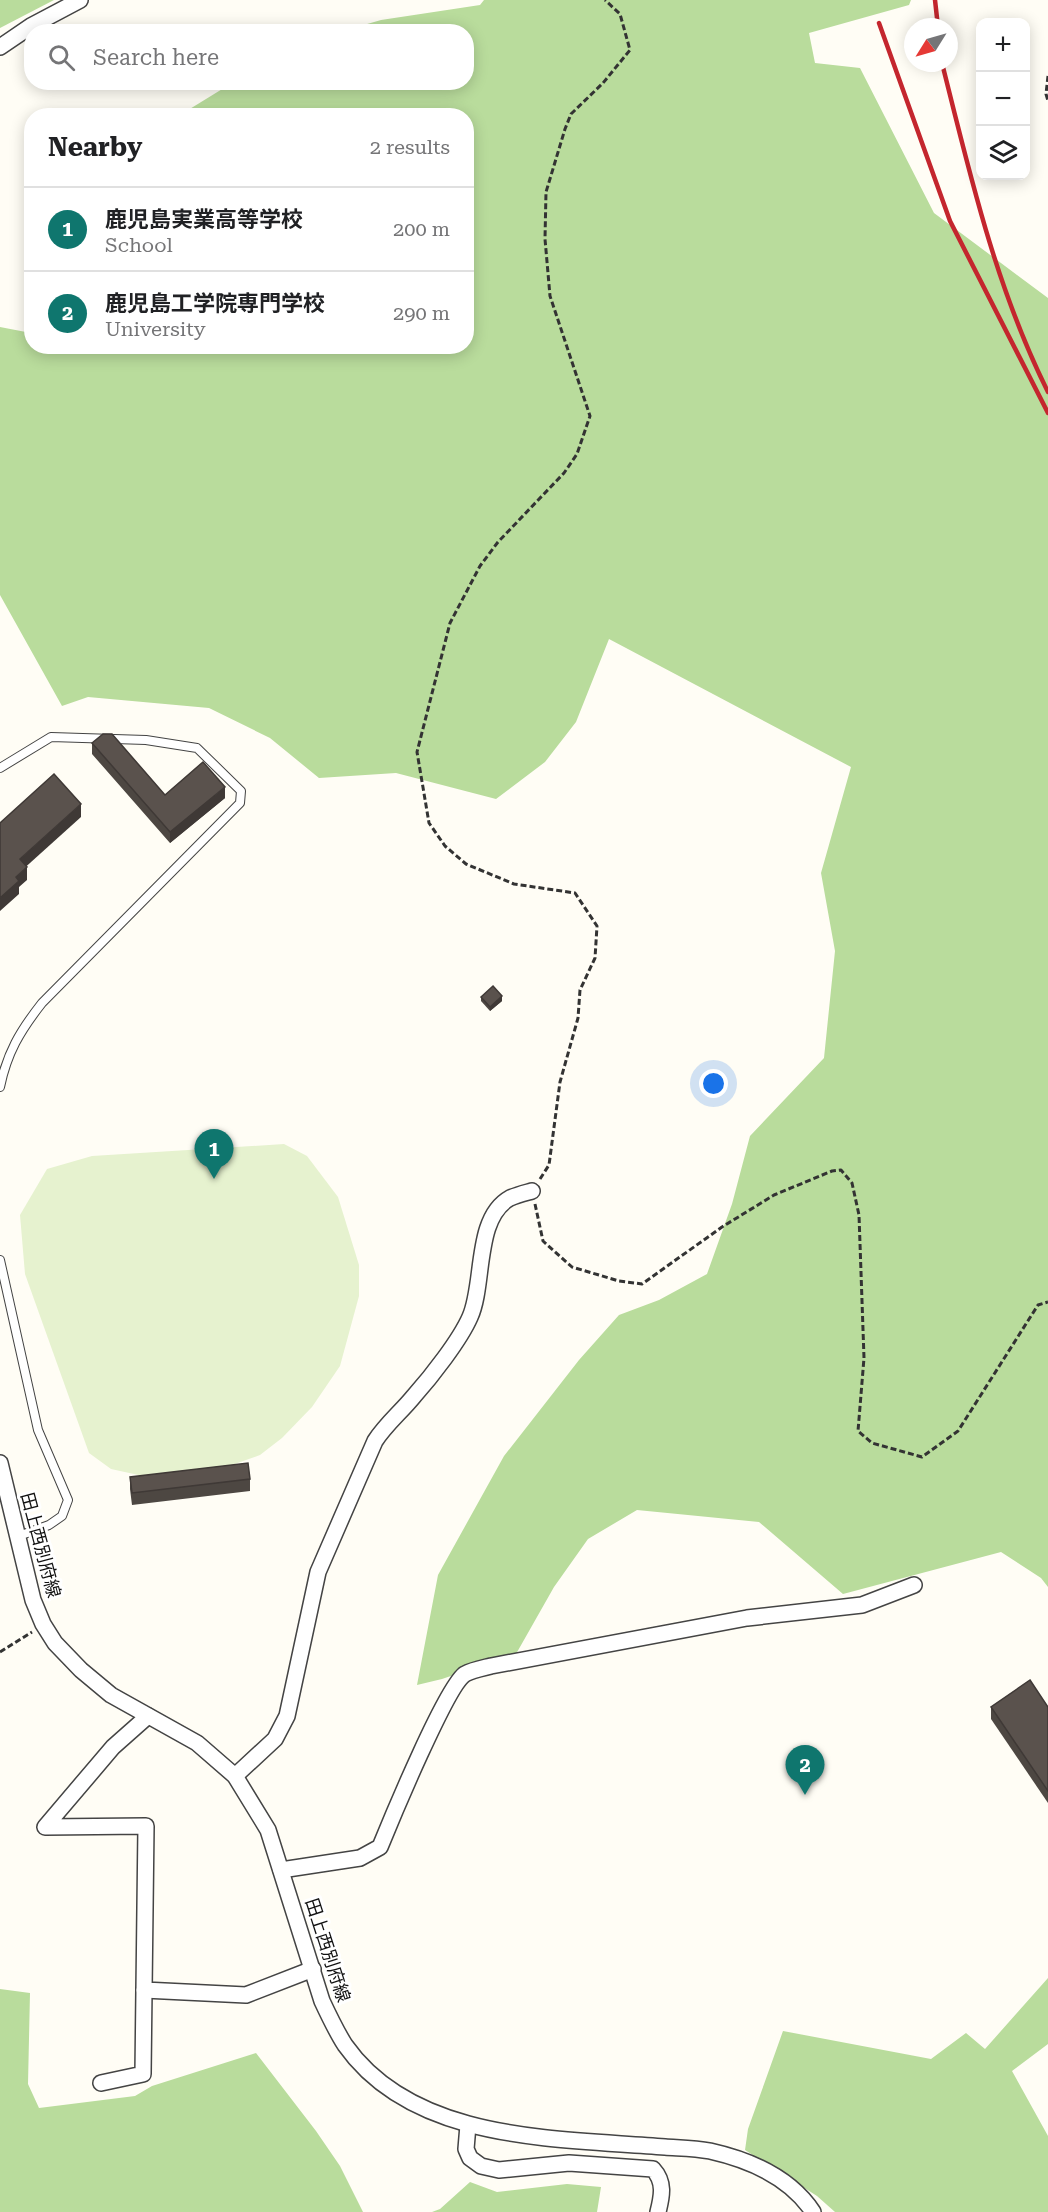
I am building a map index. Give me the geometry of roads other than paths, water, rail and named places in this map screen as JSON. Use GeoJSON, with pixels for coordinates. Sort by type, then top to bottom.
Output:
{"type":"FeatureCollection","features":[{"type":"Feature","properties":{"kind":"street"},"geometry":{"type":"LineString","coordinates":[[35,24],[80,0]]}},
{"type":"Feature","properties":{"kind":"street"},"geometry":{"type":"LineString","coordinates":[[0,46],[24,31]]}},
{"type":"Feature","properties":{"kind":"street"},"geometry":{"type":"LineString","coordinates":[[236,1776],[275,1739],[287,1716],[318,1572],[375,1441],[387,1424],[414,1397],[462,1333],[471,1316],[476,1296],[489,1224],[497,1211],[509,1199],[532,1191]]}},
{"type":"Feature","properties":{"kind":"street","name":"田上西別府線"},"geometry":{"type":"LineString","coordinates":[[0,1462],[16,1537],[33,1600],[55,1643],[81,1670],[111,1695],[197,1743],[236,1776],[268,1830],[322,2001],[346,2046],[360,2061],[399,2095],[425,2109],[468,2125],[508,2133],[710,2151],[769,2171],[790,2185],[813,2212]]}},
{"type":"Feature","properties":{"kind":"street"},"geometry":{"type":"LineString","coordinates":[[281,1870],[360,1858],[380,1847],[442,1709],[451,1691],[464,1674],[491,1666],[747,1618],[862,1605],[914,1585]]}},
{"type":"Feature","properties":{"kind":"street"},"geometry":{"type":"LineString","coordinates":[[101,2083],[143,2074],[146,1826],[45,1827],[113,1747],[148,1716]]}},
{"type":"Feature","properties":{"kind":"street"},"geometry":{"type":"LineString","coordinates":[[144,1990],[246,1995],[313,1969]]}},
{"type":"Feature","properties":{"kind":"street"},"geometry":{"type":"LineString","coordinates":[[468,2125],[466,2149],[470,2158],[481,2166],[499,2170],[568,2163],[653,2169],[662,2184],[658,2212]]}},
{"type":"Feature","properties":{"kind":"lane"},"geometry":{"type":"LineString","coordinates":[[0,768],[51,737],[146,740],[196,748],[241,791],[240,803],[42,1003],[25,1025],[5,1062],[0,1087]]}},
{"type":"Feature","properties":{"kind":"lane"},"geometry":{"type":"LineString","coordinates":[[0,1260],[38,1430],[68,1500],[62,1516],[49,1525],[16,1537]]}},
{"type":"Feature","properties":{"kind":"railway"},"geometry":{"type":"LineString","coordinates":[[935,0],[937,18]]}},
{"type":"Feature","properties":{"kind":"railway"},"geometry":{"type":"LineString","coordinates":[[879,23],[950,221],[1048,413]]}},
{"type":"Feature","properties":{"kind":"railway"},"geometry":{"type":"LineString","coordinates":[[944,72],[974,189],[999,272],[1013,312],[1048,392]]}},
{"type":"Feature","properties":{"kind":"place","name":"鹿児島実業高等学校"},"geometry":{"type":"Point","coordinates":[214,1179]}},
{"type":"Feature","properties":{"kind":"place","name":"鹿児島工学院専門学校"},"geometry":{"type":"Point","coordinates":[805,1795]}}]}
